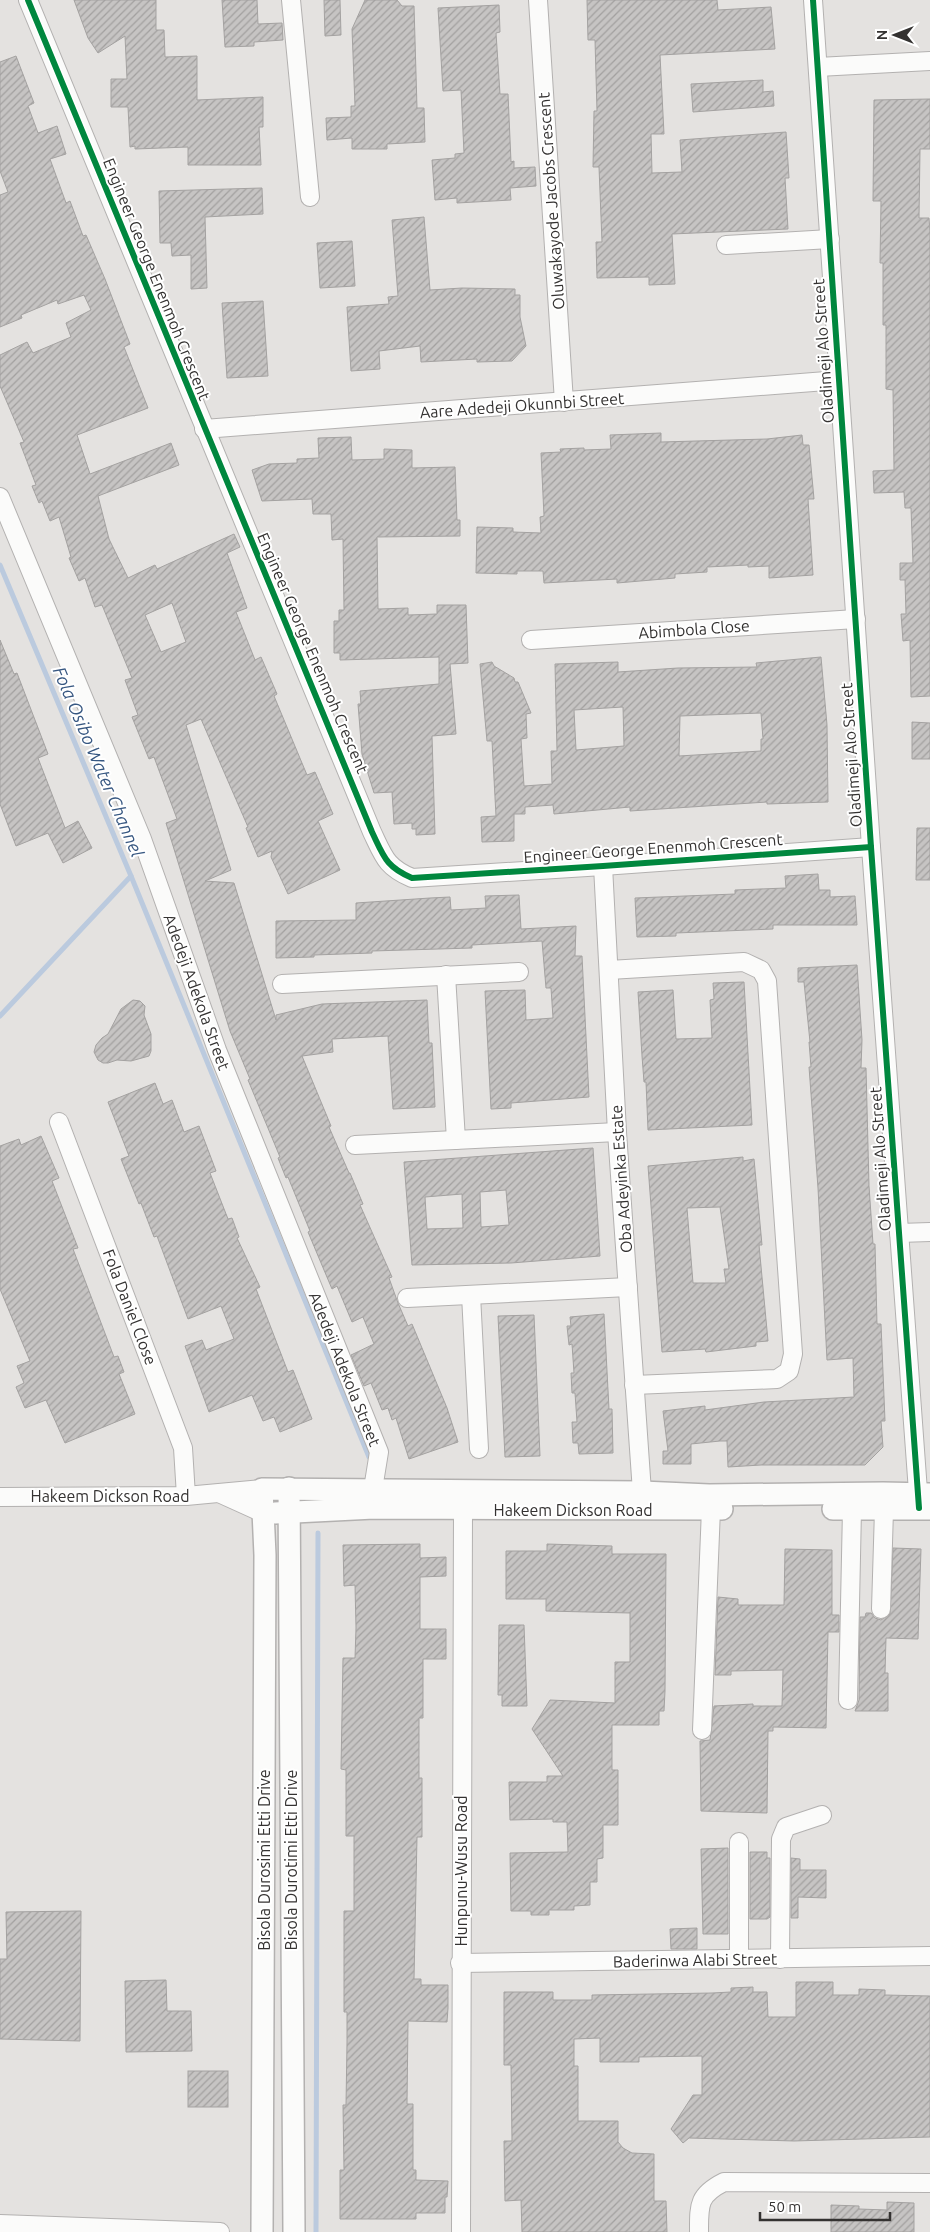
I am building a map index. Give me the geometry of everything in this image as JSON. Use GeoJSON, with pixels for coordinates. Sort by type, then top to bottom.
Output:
{"type":"FeatureCollection","features":[{"type":"Feature","properties":{"kind":"main road","name":"Bisola Durotimi Etti Drive"},"geometry":{"type":"LineString","coordinates":[[289,1488],[294,2232]]}},
{"type":"Feature","properties":{"kind":"main road","name":"Hakeem Dickson Road"},"geometry":{"type":"LineString","coordinates":[[262,1489],[642,1492],[924,1502]]}},
{"type":"Feature","properties":{"kind":"main road","name":"Bisola Durosimi Etti Drive"},"geometry":{"type":"LineString","coordinates":[[262,1489],[265,1575],[262,2232]]}},
{"type":"Feature","properties":{"kind":"main road","name":"Hakeem Dickson Road"},"geometry":{"type":"LineString","coordinates":[[262,1513],[374,1508],[463,1510],[884,1510],[924,1502]]}},
{"type":"Feature","properties":{"kind":"street","name":"Engineer George Enenmoh Crescent"},"geometry":{"type":"LineString","coordinates":[[28,0],[372,832],[383,855],[395,871],[412,878],[871,847]]}},
{"type":"Feature","properties":{"kind":"street"},"geometry":{"type":"LineString","coordinates":[[291,0],[310,197]]}},
{"type":"Feature","properties":{"kind":"street","name":"Oluwakayode Jacobs Crescent"},"geometry":{"type":"LineString","coordinates":[[538,0],[564,402]]}},
{"type":"Feature","properties":{"kind":"street","name":"Oladimeji Alo Street"},"geometry":{"type":"LineString","coordinates":[[812,0],[899,1233],[924,1502]]}},
{"type":"Feature","properties":{"kind":"street"},"geometry":{"type":"LineString","coordinates":[[818,67],[930,61]]}},
{"type":"Feature","properties":{"kind":"street"},"geometry":{"type":"LineString","coordinates":[[726,245],[830,239]]}},
{"type":"Feature","properties":{"kind":"street","name":"Aare Adedeji Okunnbi Street"},"geometry":{"type":"LineString","coordinates":[[204,429],[839,380]]}},
{"type":"Feature","properties":{"kind":"street","name":"Adedeji Adekola Street"},"geometry":{"type":"LineString","coordinates":[[0,497],[142,838],[217,1050],[379,1452],[373,1489]]}},
{"type":"Feature","properties":{"kind":"street","name":"Abimbola Close"},"geometry":{"type":"LineString","coordinates":[[532,640],[856,619]]}},
{"type":"Feature","properties":{"kind":"street","name":"Oba Adeyinka Estate"},"geometry":{"type":"LineString","coordinates":[[603,866],[617,1132],[642,1492]]}},
{"type":"Feature","properties":{"kind":"street"},"geometry":{"type":"LineString","coordinates":[[609,970],[744,962],[761,970],[767,981],[794,1354],[789,1371],[777,1379],[634,1385]]}},
{"type":"Feature","properties":{"kind":"street"},"geometry":{"type":"LineString","coordinates":[[282,984],[519,972]]}},
{"type":"Feature","properties":{"kind":"street"},"geometry":{"type":"LineString","coordinates":[[446,975],[456,1140]]}},
{"type":"Feature","properties":{"kind":"street","name":"Fola Daniel Close"},"geometry":{"type":"LineString","coordinates":[[59,1122],[183,1448],[186,1496]]}},
{"type":"Feature","properties":{"kind":"street"},"geometry":{"type":"LineString","coordinates":[[355,1145],[617,1132]]}},
{"type":"Feature","properties":{"kind":"street"},"geometry":{"type":"LineString","coordinates":[[899,1233],[930,1232]]}},
{"type":"Feature","properties":{"kind":"street"},"geometry":{"type":"LineString","coordinates":[[407,1298],[628,1287]]}},
{"type":"Feature","properties":{"kind":"street"},"geometry":{"type":"LineString","coordinates":[[471,1294],[479,1449]]}},
{"type":"Feature","properties":{"kind":"street","name":"Hakeem Dickson Road"},"geometry":{"type":"LineString","coordinates":[[0,1497],[186,1496],[262,1489]]}},
{"type":"Feature","properties":{"kind":"street","name":"Hakeem Dickson Road"},"geometry":{"type":"LineString","coordinates":[[221,1494],[262,1513]]}},
{"type":"Feature","properties":{"kind":"street"},"geometry":{"type":"LineString","coordinates":[[702,1730],[711,1509]]}},
{"type":"Feature","properties":{"kind":"street"},"geometry":{"type":"LineString","coordinates":[[848,1700],[852,1509]]}},
{"type":"Feature","properties":{"kind":"street","name":"Hunpunu-Wusu Road"},"geometry":{"type":"LineString","coordinates":[[461,2232],[460,1963],[463,1510]]}},
{"type":"Feature","properties":{"kind":"street"},"geometry":{"type":"LineString","coordinates":[[881,1609],[884,1510]]}},
{"type":"Feature","properties":{"kind":"street"},"geometry":{"type":"LineString","coordinates":[[780,1959],[782,1839],[786,1827],[822,1814]]}},
{"type":"Feature","properties":{"kind":"street"},"geometry":{"type":"LineString","coordinates":[[739,1842],[739,1959]]}},
{"type":"Feature","properties":{"kind":"street","name":"Baderinwa Alabi Street"},"geometry":{"type":"LineString","coordinates":[[460,1963],[930,1956]]}},
{"type":"Feature","properties":{"kind":"street"},"geometry":{"type":"LineString","coordinates":[[699,2232],[699,2208],[708,2190],[724,2182],[930,2183]]}},
{"type":"Feature","properties":{"kind":"street"},"geometry":{"type":"LineString","coordinates":[[0,2224],[220,2232]]}},
{"type":"Feature","properties":{"kind":"building"},"geometry":{"type":"Polygon","coordinates":[[[74,0],[156,0],[156,30],[164,30],[165,57],[197,56],[197,100],[263,97],[263,127],[259,127],[261,165],[188,165],[188,147],[135,149],[135,146],[130,147],[128,107],[111,107],[111,79],[127,79],[125,36],[98,53],[88,38],[74,0]]]}},
{"type":"Feature","properties":{"kind":"building"},"geometry":{"type":"Polygon","coordinates":[[[222,0],[257,0],[258,24],[282,23],[283,40],[254,42],[254,46],[225,47],[222,0]]]}},
{"type":"Feature","properties":{"kind":"building"},"geometry":{"type":"Polygon","coordinates":[[[324,0],[340,0],[341,35],[325,36],[324,0]]]}},
{"type":"Feature","properties":{"kind":"building"},"geometry":{"type":"Polygon","coordinates":[[[365,0],[397,0],[402,6],[414,6],[417,108],[424,108],[425,142],[387,144],[387,149],[352,149],[352,138],[327,140],[326,118],[351,117],[351,106],[355,106],[352,29],[365,0]]]}},
{"type":"Feature","properties":{"kind":"building"},"geometry":{"type":"Polygon","coordinates":[[[587,0],[717,0],[718,10],[771,7],[775,49],[660,55],[664,134],[651,134],[652,173],[682,172],[680,140],[786,132],[789,178],[785,178],[788,229],[672,234],[675,284],[649,285],[649,277],[597,278],[596,242],[602,242],[599,167],[593,167],[594,111],[597,111],[595,40],[588,40],[587,0]]]}},
{"type":"Feature","properties":{"kind":"building"},"geometry":{"type":"Polygon","coordinates":[[[499,5],[500,32],[496,33],[500,94],[508,94],[511,162],[514,161],[514,168],[535,167],[536,186],[510,188],[511,200],[457,203],[457,198],[435,200],[432,160],[455,158],[455,154],[464,153],[461,90],[443,91],[438,8],[499,5]]]}},
{"type":"Feature","properties":{"kind":"building"},"geometry":{"type":"Polygon","coordinates":[[[16,56],[34,103],[28,106],[38,133],[57,126],[66,154],[50,159],[66,203],[70,201],[83,236],[86,235],[105,279],[130,344],[124,347],[148,408],[77,435],[90,474],[171,443],[179,465],[98,496],[109,539],[128,578],[155,565],[157,569],[234,534],[240,547],[227,553],[247,608],[236,612],[255,660],[261,657],[277,694],[274,696],[307,775],[315,772],[333,814],[318,821],[340,870],[288,894],[271,857],[272,851],[258,857],[246,828],[248,827],[201,719],[186,725],[231,870],[205,881],[234,883],[276,1020],[276,1015],[322,1004],[427,1000],[429,1043],[432,1043],[435,1107],[393,1109],[388,1036],[332,1039],[333,1052],[302,1056],[331,1126],[329,1127],[363,1204],[360,1205],[392,1277],[389,1278],[398,1303],[408,1326],[412,1324],[447,1408],[458,1442],[409,1459],[396,1418],[392,1420],[388,1408],[382,1410],[371,1383],[364,1386],[351,1355],[374,1344],[363,1317],[352,1322],[337,1286],[332,1289],[288,1177],[286,1178],[278,1158],[280,1157],[230,1031],[166,823],[177,819],[154,757],[149,759],[132,717],[138,715],[125,680],[132,678],[102,605],[95,607],[85,578],[79,581],[69,558],[71,557],[59,517],[50,521],[42,501],[39,503],[32,486],[36,485],[20,443],[24,442],[0,386],[0,355],[27,342],[33,353],[71,337],[66,323],[91,310],[84,295],[58,304],[57,300],[21,315],[22,318],[0,327],[0,195],[8,192],[0,171],[0,62],[16,56]],[[172,603],[145,615],[161,652],[186,642],[172,603]]]}},
{"type":"Feature","properties":{"kind":"building"},"geometry":{"type":"Polygon","coordinates":[[[763,80],[763,92],[773,91],[774,106],[693,112],[691,84],[763,80]]]}},
{"type":"Feature","properties":{"kind":"building"},"geometry":{"type":"Polygon","coordinates":[[[930,99],[930,149],[920,149],[919,218],[929,218],[930,232],[930,696],[911,697],[910,640],[903,641],[901,614],[906,614],[905,580],[900,580],[900,563],[913,563],[911,508],[905,508],[904,492],[874,493],[873,471],[894,470],[893,390],[886,389],[886,325],[883,325],[883,263],[880,263],[881,201],[873,201],[874,100],[930,99]]]}},
{"type":"Feature","properties":{"kind":"building"},"geometry":{"type":"Polygon","coordinates":[[[262,188],[263,214],[205,217],[207,288],[191,289],[191,255],[172,256],[171,243],[160,243],[159,191],[262,188]]]}},
{"type":"Feature","properties":{"kind":"building"},"geometry":{"type":"Polygon","coordinates":[[[424,217],[430,290],[462,288],[515,289],[515,295],[520,295],[520,317],[526,346],[512,361],[477,362],[477,359],[421,362],[420,346],[379,351],[380,369],[351,371],[347,307],[389,304],[388,297],[398,296],[392,220],[424,217]]]}},
{"type":"Feature","properties":{"kind":"building"},"geometry":{"type":"Polygon","coordinates":[[[352,241],[355,286],[320,288],[317,243],[352,241]]]}},
{"type":"Feature","properties":{"kind":"building"},"geometry":{"type":"Polygon","coordinates":[[[263,301],[268,376],[227,378],[222,303],[263,301]]]}},
{"type":"Feature","properties":{"kind":"building"},"geometry":{"type":"Polygon","coordinates":[[[661,433],[661,442],[767,439],[802,435],[803,445],[809,445],[814,499],[808,499],[813,575],[769,578],[769,566],[748,567],[748,565],[707,567],[707,572],[675,574],[675,578],[617,583],[617,579],[544,583],[543,571],[517,571],[517,574],[476,573],[477,527],[513,528],[513,532],[541,533],[540,517],[544,516],[541,453],[561,452],[560,449],[611,449],[610,435],[661,433]]]}},
{"type":"Feature","properties":{"kind":"building"},"geometry":{"type":"Polygon","coordinates":[[[351,437],[352,460],[384,459],[384,449],[412,450],[412,468],[455,467],[457,520],[460,520],[460,536],[377,537],[378,609],[408,608],[408,615],[437,614],[437,605],[466,605],[468,663],[450,664],[456,734],[432,736],[435,834],[416,835],[416,829],[412,829],[412,823],[394,824],[392,792],[374,793],[362,754],[358,704],[361,704],[360,691],[439,684],[439,657],[340,660],[340,653],[334,653],[334,621],[339,621],[339,610],[344,610],[343,539],[332,540],[331,514],[313,514],[312,499],[262,501],[252,470],[269,464],[297,463],[297,459],[319,458],[318,438],[351,437]]]}},
{"type":"Feature","properties":{"kind":"building"},"geometry":{"type":"Polygon","coordinates":[[[0,640],[14,674],[17,673],[48,754],[38,758],[65,828],[78,821],[92,848],[63,863],[48,833],[16,846],[0,804],[0,640]]]}},
{"type":"Feature","properties":{"kind":"building"},"geometry":{"type":"Polygon","coordinates":[[[821,657],[827,725],[828,802],[767,804],[767,802],[630,811],[630,807],[554,814],[553,805],[525,807],[525,814],[514,814],[514,841],[482,842],[481,817],[496,816],[492,741],[487,741],[480,664],[492,662],[494,666],[514,678],[515,682],[518,682],[531,713],[526,714],[527,738],[521,739],[524,786],[552,784],[551,751],[557,751],[555,664],[618,662],[618,672],[678,668],[757,667],[756,663],[821,657]],[[623,707],[574,710],[576,750],[624,746],[623,707]],[[761,713],[680,716],[679,756],[761,751],[761,739],[763,739],[761,713]]]}},
{"type":"Feature","properties":{"kind":"building"},"geometry":{"type":"Polygon","coordinates":[[[912,722],[930,723],[930,759],[912,759],[912,722]]]}},
{"type":"Feature","properties":{"kind":"building"},"geometry":{"type":"Polygon","coordinates":[[[917,828],[930,828],[930,880],[916,880],[917,828]]]}},
{"type":"Feature","properties":{"kind":"building"},"geometry":{"type":"Polygon","coordinates":[[[818,874],[819,890],[830,890],[830,897],[855,896],[857,925],[773,925],[773,929],[676,933],[676,936],[637,937],[635,898],[735,894],[735,890],[786,888],[785,876],[818,874]]]}},
{"type":"Feature","properties":{"kind":"building"},"geometry":{"type":"Polygon","coordinates":[[[519,895],[521,929],[576,926],[575,956],[582,956],[589,1097],[511,1103],[511,1108],[491,1109],[485,991],[525,990],[526,1020],[553,1018],[551,988],[546,988],[542,941],[472,945],[472,948],[372,951],[372,953],[276,958],[276,921],[356,920],[356,903],[430,898],[450,897],[451,910],[486,908],[485,896],[519,895]]]}},
{"type":"Feature","properties":{"kind":"building"},"geometry":{"type":"Polygon","coordinates":[[[857,965],[862,1040],[861,1068],[866,1068],[869,1186],[873,1244],[875,1244],[877,1324],[881,1324],[885,1421],[881,1421],[883,1447],[865,1465],[761,1465],[728,1467],[727,1441],[720,1441],[691,1444],[691,1464],[663,1464],[663,1451],[668,1451],[663,1411],[705,1406],[705,1410],[764,1402],[854,1397],[853,1358],[827,1360],[818,1188],[809,1067],[811,1067],[810,1042],[804,982],[798,982],[798,968],[857,965]]]}},
{"type":"Feature","properties":{"kind":"building"},"geometry":{"type":"Polygon","coordinates":[[[744,982],[752,1125],[648,1130],[638,992],[673,990],[676,1039],[712,1038],[710,1000],[714,999],[713,983],[744,982]]]}},
{"type":"Feature","properties":{"kind":"building"},"geometry":{"type":"Polygon","coordinates":[[[133,1000],[140,1001],[145,1006],[144,1015],[151,1034],[151,1051],[149,1056],[131,1061],[117,1060],[103,1063],[98,1060],[94,1052],[96,1045],[108,1034],[121,1009],[133,1000]]]}},
{"type":"Feature","properties":{"kind":"building"},"geometry":{"type":"Polygon","coordinates":[[[155,1083],[163,1104],[172,1100],[184,1132],[199,1126],[216,1171],[210,1173],[228,1219],[232,1218],[239,1237],[237,1238],[260,1287],[256,1289],[288,1372],[293,1370],[312,1419],[280,1432],[274,1417],[263,1421],[252,1395],[209,1412],[185,1346],[202,1340],[206,1350],[234,1339],[221,1306],[188,1319],[157,1236],[154,1237],[121,1159],[129,1156],[108,1102],[155,1083]]]}},
{"type":"Feature","properties":{"kind":"building"},"geometry":{"type":"Polygon","coordinates":[[[41,1136],[59,1178],[52,1181],[78,1248],[73,1249],[114,1357],[118,1356],[124,1372],[119,1374],[135,1414],[65,1443],[46,1400],[25,1408],[16,1387],[24,1383],[17,1366],[30,1361],[0,1289],[0,1146],[19,1139],[21,1145],[41,1136]]]}},
{"type":"Feature","properties":{"kind":"building"},"geometry":{"type":"Polygon","coordinates":[[[593,1148],[600,1256],[511,1263],[412,1265],[404,1162],[593,1148]],[[506,1190],[480,1192],[481,1227],[509,1225],[506,1190]],[[462,1194],[425,1197],[427,1229],[463,1228],[462,1194]]]}},
{"type":"Feature","properties":{"kind":"building"},"geometry":{"type":"Polygon","coordinates":[[[743,1157],[743,1161],[754,1159],[762,1245],[759,1245],[768,1341],[756,1342],[756,1346],[706,1352],[705,1349],[662,1352],[648,1166],[743,1157]],[[720,1207],[687,1208],[693,1283],[726,1283],[724,1269],[729,1269],[720,1207]]]}},
{"type":"Feature","properties":{"kind":"building"},"geometry":{"type":"Polygon","coordinates":[[[604,1314],[609,1409],[612,1409],[613,1453],[579,1454],[578,1443],[573,1443],[572,1422],[577,1422],[575,1393],[572,1393],[571,1373],[574,1373],[572,1344],[569,1345],[567,1326],[571,1326],[570,1317],[604,1314]]]}},
{"type":"Feature","properties":{"kind":"building"},"geometry":{"type":"Polygon","coordinates":[[[534,1315],[540,1456],[505,1457],[498,1316],[534,1315]]]}},
{"type":"Feature","properties":{"kind":"building"},"geometry":{"type":"Polygon","coordinates":[[[420,1544],[420,1558],[446,1557],[446,1576],[420,1577],[420,1629],[446,1629],[446,1659],[423,1659],[423,1718],[419,1718],[419,1778],[422,1778],[422,1837],[417,1837],[414,1979],[421,1979],[421,1985],[448,1985],[448,2008],[447,2022],[408,2021],[407,2104],[413,2104],[413,2170],[416,2170],[416,2180],[448,2181],[447,2197],[445,2197],[445,2213],[416,2213],[416,2219],[340,2219],[340,2170],[344,2170],[343,2105],[346,2105],[347,2043],[347,2012],[344,2012],[344,1911],[354,1911],[354,1836],[346,1836],[346,1770],[341,1769],[343,1658],[355,1658],[356,1628],[355,1585],[344,1586],[343,1545],[420,1544]]]}},
{"type":"Feature","properties":{"kind":"building"},"geometry":{"type":"Polygon","coordinates":[[[547,1544],[612,1546],[612,1554],[666,1554],[665,1691],[664,1711],[659,1711],[659,1725],[612,1725],[612,1770],[618,1770],[618,1825],[603,1825],[603,1858],[597,1859],[597,1882],[590,1882],[590,1905],[574,1906],[574,1910],[549,1910],[549,1915],[531,1915],[531,1911],[511,1911],[510,1853],[568,1852],[567,1822],[553,1822],[553,1819],[510,1820],[509,1782],[547,1782],[547,1776],[563,1776],[532,1729],[550,1700],[615,1703],[615,1662],[630,1662],[630,1613],[546,1611],[546,1599],[506,1599],[506,1551],[547,1551],[547,1544]]]}},
{"type":"Feature","properties":{"kind":"building"},"geometry":{"type":"Polygon","coordinates":[[[893,1548],[921,1549],[918,1639],[886,1638],[885,1673],[888,1673],[888,1711],[855,1711],[859,1700],[860,1617],[865,1617],[866,1613],[871,1613],[875,1618],[881,1620],[890,1614],[893,1548]]]}},
{"type":"Feature","properties":{"kind":"building"},"geometry":{"type":"Polygon","coordinates":[[[785,1549],[832,1550],[832,1615],[839,1615],[839,1632],[828,1632],[826,1728],[773,1727],[773,1731],[768,1731],[767,1813],[701,1811],[700,1741],[710,1740],[714,1706],[753,1704],[753,1706],[782,1706],[783,1670],[731,1671],[731,1675],[715,1675],[718,1597],[738,1599],[738,1605],[784,1605],[785,1549]]]}},
{"type":"Feature","properties":{"kind":"building"},"geometry":{"type":"Polygon","coordinates":[[[499,1625],[524,1625],[527,1706],[502,1706],[502,1695],[498,1695],[499,1625]]]}},
{"type":"Feature","properties":{"kind":"building"},"geometry":{"type":"Polygon","coordinates":[[[728,1848],[728,1934],[703,1934],[701,1849],[728,1848]]]}},
{"type":"Feature","properties":{"kind":"building"},"geometry":{"type":"Polygon","coordinates":[[[750,1852],[767,1852],[767,1858],[770,1858],[770,1917],[767,1919],[750,1919],[750,1852]]]}},
{"type":"Feature","properties":{"kind":"building"},"geometry":{"type":"Polygon","coordinates":[[[791,1858],[800,1859],[800,1870],[826,1870],[826,1898],[798,1897],[798,1918],[791,1918],[791,1858]]]}},
{"type":"Feature","properties":{"kind":"building"},"geometry":{"type":"Polygon","coordinates":[[[81,1911],[80,2041],[0,2039],[0,1959],[7,1959],[6,1912],[81,1911]]]}},
{"type":"Feature","properties":{"kind":"building"},"geometry":{"type":"Polygon","coordinates":[[[697,1928],[697,1949],[671,1949],[670,1929],[697,1928]]]}},
{"type":"Feature","properties":{"kind":"building"},"geometry":{"type":"Polygon","coordinates":[[[166,1980],[167,2011],[191,2011],[192,2051],[126,2052],[125,1981],[166,1980]]]}},
{"type":"Feature","properties":{"kind":"building"},"geometry":{"type":"Polygon","coordinates":[[[796,1982],[833,1982],[833,1995],[859,1995],[859,1989],[885,1990],[885,1995],[930,1996],[930,2137],[794,2141],[689,2138],[683,2143],[671,2129],[693,2095],[702,2095],[702,2056],[639,2057],[639,2062],[600,2062],[600,2038],[574,2039],[574,2066],[578,2066],[578,2121],[618,2121],[618,2142],[623,2148],[632,2153],[654,2154],[654,2201],[666,2201],[667,2232],[522,2232],[521,2200],[505,2201],[504,2141],[512,2141],[511,2065],[504,2065],[504,1992],[553,1992],[553,2000],[592,2000],[592,1995],[712,1993],[731,1992],[731,1988],[753,1987],[753,1992],[767,1992],[768,2017],[796,2017],[796,1982]]]}},
{"type":"Feature","properties":{"kind":"building"},"geometry":{"type":"Polygon","coordinates":[[[188,2071],[228,2071],[228,2107],[188,2107],[188,2071]]]}},
{"type":"Feature","properties":{"kind":"building"},"geometry":{"type":"Polygon","coordinates":[[[887,2202],[914,2203],[914,2232],[831,2232],[831,2205],[887,2210],[887,2202]]]}},
{"type":"Feature","properties":{"kind":"waterway","name":"Fola Osibo Water Channel"},"geometry":{"type":"LineString","coordinates":[[0,565],[131,876],[0,1016]]}},
{"type":"Feature","properties":{"kind":"waterway"},"geometry":{"type":"LineString","coordinates":[[131,876],[369,1457]]}},
{"type":"Feature","properties":{"kind":"waterway"},"geometry":{"type":"LineString","coordinates":[[316,2232],[318,1533]]}},
{"type":"Feature","properties":{"kind":"cycle path"},"geometry":{"type":"LineString","coordinates":[[28,0],[372,832],[383,855],[391,865],[396,870],[412,878],[871,847]]}},
{"type":"Feature","properties":{"kind":"cycle path"},"geometry":{"type":"LineString","coordinates":[[813,0],[871,847],[919,1508]]}}]}
